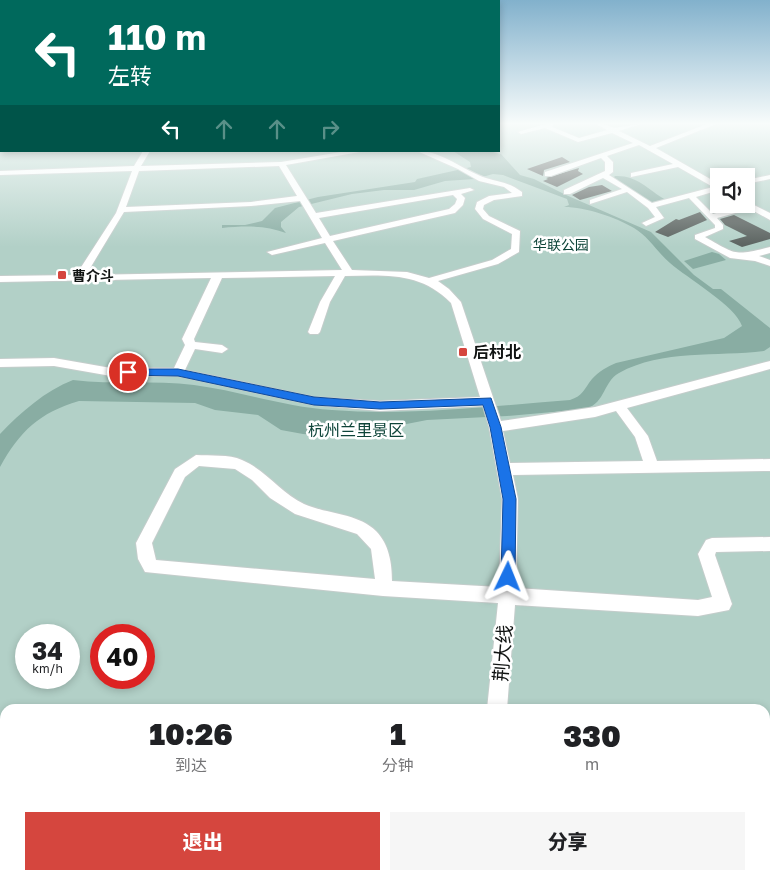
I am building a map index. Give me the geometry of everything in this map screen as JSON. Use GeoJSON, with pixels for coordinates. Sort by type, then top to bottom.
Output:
{"type":"FeatureCollection","features":[{"type":"Feature","properties":{"kind":"street"},"geometry":{"type":"LineString","coordinates":[[78,278],[122,210],[138,165]]}},
{"type":"Feature","properties":{"kind":"street"},"geometry":{"type":"LineString","coordinates":[[0,173],[251,165]]}},
{"type":"Feature","properties":{"kind":"street"},"geometry":{"type":"LineString","coordinates":[[282,165],[327,239],[345,273]]}},
{"type":"Feature","properties":{"kind":"street"},"geometry":{"type":"LineString","coordinates":[[456,165],[482,179],[507,185],[519,194],[485,200],[478,209]]}},
{"type":"Feature","properties":{"kind":"street"},"geometry":{"type":"LineString","coordinates":[[548,174],[575,165]]}},
{"type":"Feature","properties":{"kind":"street"},"geometry":{"type":"LineString","coordinates":[[567,192],[604,175],[610,168],[610,165]]}},
{"type":"Feature","properties":{"kind":"street"},"geometry":{"type":"LineString","coordinates":[[634,175],[678,165]]}},
{"type":"Feature","properties":{"kind":"street"},"geometry":{"type":"LineString","coordinates":[[678,165],[710,182]]}},
{"type":"Feature","properties":{"kind":"street"},"geometry":{"type":"LineString","coordinates":[[604,175],[650,206],[660,218],[646,223]]}},
{"type":"Feature","properties":{"kind":"street"},"geometry":{"type":"LineString","coordinates":[[755,180],[770,177]]}},
{"type":"Feature","properties":{"kind":"street"},"geometry":{"type":"LineString","coordinates":[[313,216],[470,190]]}},
{"type":"Feature","properties":{"kind":"street"},"geometry":{"type":"LineString","coordinates":[[593,202],[626,190]]}},
{"type":"Feature","properties":{"kind":"street"},"geometry":{"type":"LineString","coordinates":[[650,206],[710,190]]}},
{"type":"Feature","properties":{"kind":"street"},"geometry":{"type":"LineString","coordinates":[[272,252],[452,211],[456,208],[461,198],[455,193]]}},
{"type":"Feature","properties":{"kind":"street"},"geometry":{"type":"LineString","coordinates":[[691,195],[702,210],[719,225],[719,229],[698,237],[733,256],[770,263]]}},
{"type":"Feature","properties":{"kind":"street"},"geometry":{"type":"LineString","coordinates":[[122,210],[251,204],[302,198]]}},
{"type":"Feature","properties":{"kind":"street"},"geometry":{"type":"LineString","coordinates":[[0,291],[5,279],[345,273],[405,274],[432,280],[495,262],[516,250],[517,233],[486,218],[478,209],[456,208]]}},
{"type":"Feature","properties":{"kind":"street"},"geometry":{"type":"LineString","coordinates":[[755,208],[770,217]]}},
{"type":"Feature","properties":{"kind":"street"},"geometry":{"type":"LineString","coordinates":[[712,217],[724,213]]}},
{"type":"Feature","properties":{"kind":"street"},"geometry":{"type":"LineString","coordinates":[[744,257],[770,250]]}},
{"type":"Feature","properties":{"kind":"street"},"geometry":{"type":"LineString","coordinates":[[314,332],[325,302],[345,273]]}},
{"type":"Feature","properties":{"kind":"street"},"geometry":{"type":"LineString","coordinates":[[191,345],[188,339],[218,275]]}},
{"type":"Feature","properties":{"kind":"street","name":"荆大线"},"geometry":{"type":"LineString","coordinates":[[432,280],[446,289],[456,302],[495,423],[510,499],[507,596],[497,704]]}},
{"type":"Feature","properties":{"kind":"street"},"geometry":{"type":"LineString","coordinates":[[191,345],[222,349]]}},
{"type":"Feature","properties":{"kind":"street"},"geometry":{"type":"LineString","coordinates":[[178,372],[191,345]]}},
{"type":"Feature","properties":{"kind":"street"},"geometry":{"type":"LineString","coordinates":[[0,363],[54,362],[111,372],[178,372],[314,401],[380,406],[488,401]]}},
{"type":"Feature","properties":{"kind":"street"},"geometry":{"type":"LineString","coordinates":[[495,423],[618,406],[770,366]]}},
{"type":"Feature","properties":{"kind":"street"},"geometry":{"type":"LineString","coordinates":[[618,406],[641,436],[652,468]]}},
{"type":"Feature","properties":{"kind":"street"},"geometry":{"type":"LineString","coordinates":[[384,588],[378,543],[370,534],[362,528],[300,509],[275,494],[257,476],[238,464],[196,460],[190,463],[180,473],[144,543],[146,559],[150,568],[384,588],[698,608],[723,604],[706,554],[712,545],[770,544]]}},
{"type":"Feature","properties":{"kind":"street"},"geometry":{"type":"LineString","coordinates":[[504,468],[652,468],[770,465]]}},
{"type":"Feature","properties":{"kind":"green space","name":"杭州兰里景区"},"geometry":{"type":"Polygon","coordinates":[[[0,165],[770,165],[770,704],[0,704],[0,165]]]}},
{"type":"Feature","properties":{"kind":"shaded area"},"geometry":{"type":"Polygon","coordinates":[[[471,165],[511,165],[520,175],[534,179],[651,232],[694,275],[713,289],[721,289],[770,328],[770,347],[764,351],[746,353],[671,357],[636,365],[614,377],[597,402],[586,409],[507,416],[427,420],[340,437],[281,430],[258,415],[215,410],[195,403],[79,401],[53,411],[32,425],[15,443],[0,467],[0,434],[34,403],[53,390],[73,380],[194,385],[297,406],[361,412],[421,411],[570,400],[581,394],[597,374],[616,363],[724,338],[742,326],[731,310],[670,263],[644,235],[634,228],[600,213],[564,207],[569,205],[567,199],[503,175],[493,174],[475,179],[445,181],[414,190],[384,190],[352,194],[299,207],[281,222],[281,227],[286,233],[254,227],[222,228],[222,225],[245,225],[262,221],[275,208],[318,197],[415,182],[417,179],[471,167],[471,165]]]}},
{"type":"Feature","properties":{"kind":"shaded area"},"geometry":{"type":"Polygon","coordinates":[[[615,176],[636,180],[666,200],[650,205],[613,178],[615,176]]]}},
{"type":"Feature","properties":{"kind":"shaded area"},"geometry":{"type":"Polygon","coordinates":[[[712,252],[719,254],[726,260],[693,269],[684,261],[712,252]]]}},
{"type":"Feature","properties":{"kind":"building"},"geometry":{"type":"Polygon","coordinates":[[[539,165],[560,165],[544,170],[543,176],[527,169],[539,165]]]}},
{"type":"Feature","properties":{"kind":"building"},"geometry":{"type":"Polygon","coordinates":[[[579,168],[578,171],[583,174],[557,187],[543,181],[548,179],[546,178],[579,168]]]}},
{"type":"Feature","properties":{"kind":"building"},"geometry":{"type":"Polygon","coordinates":[[[602,185],[612,191],[580,200],[572,195],[589,187],[602,185]]]}},
{"type":"Feature","properties":{"kind":"building"},"geometry":{"type":"Polygon","coordinates":[[[700,212],[707,220],[668,237],[655,232],[676,219],[679,220],[700,212]]]}},
{"type":"Feature","properties":{"kind":"building"},"geometry":{"type":"Polygon","coordinates":[[[734,215],[770,233],[770,239],[742,247],[729,241],[747,236],[725,225],[720,219],[734,215]]]}},
{"type":"Feature","properties":{"kind":"place","name":"曹介斗"},"geometry":{"type":"Point","coordinates":[62,275]}},
{"type":"Feature","properties":{"kind":"place","name":"后村北"},"geometry":{"type":"Point","coordinates":[463,352]}},
{"type":"Feature","properties":{"kind":"route"},"geometry":{"type":"LineString","coordinates":[[128,372],[178,372],[314,401],[380,406],[488,401],[496,427],[510,499],[508,577]]}},
{"type":"Feature","properties":{"kind":"park label","name":"华联公园"},"geometry":{"type":"Point","coordinates":[561,244]}}]}
